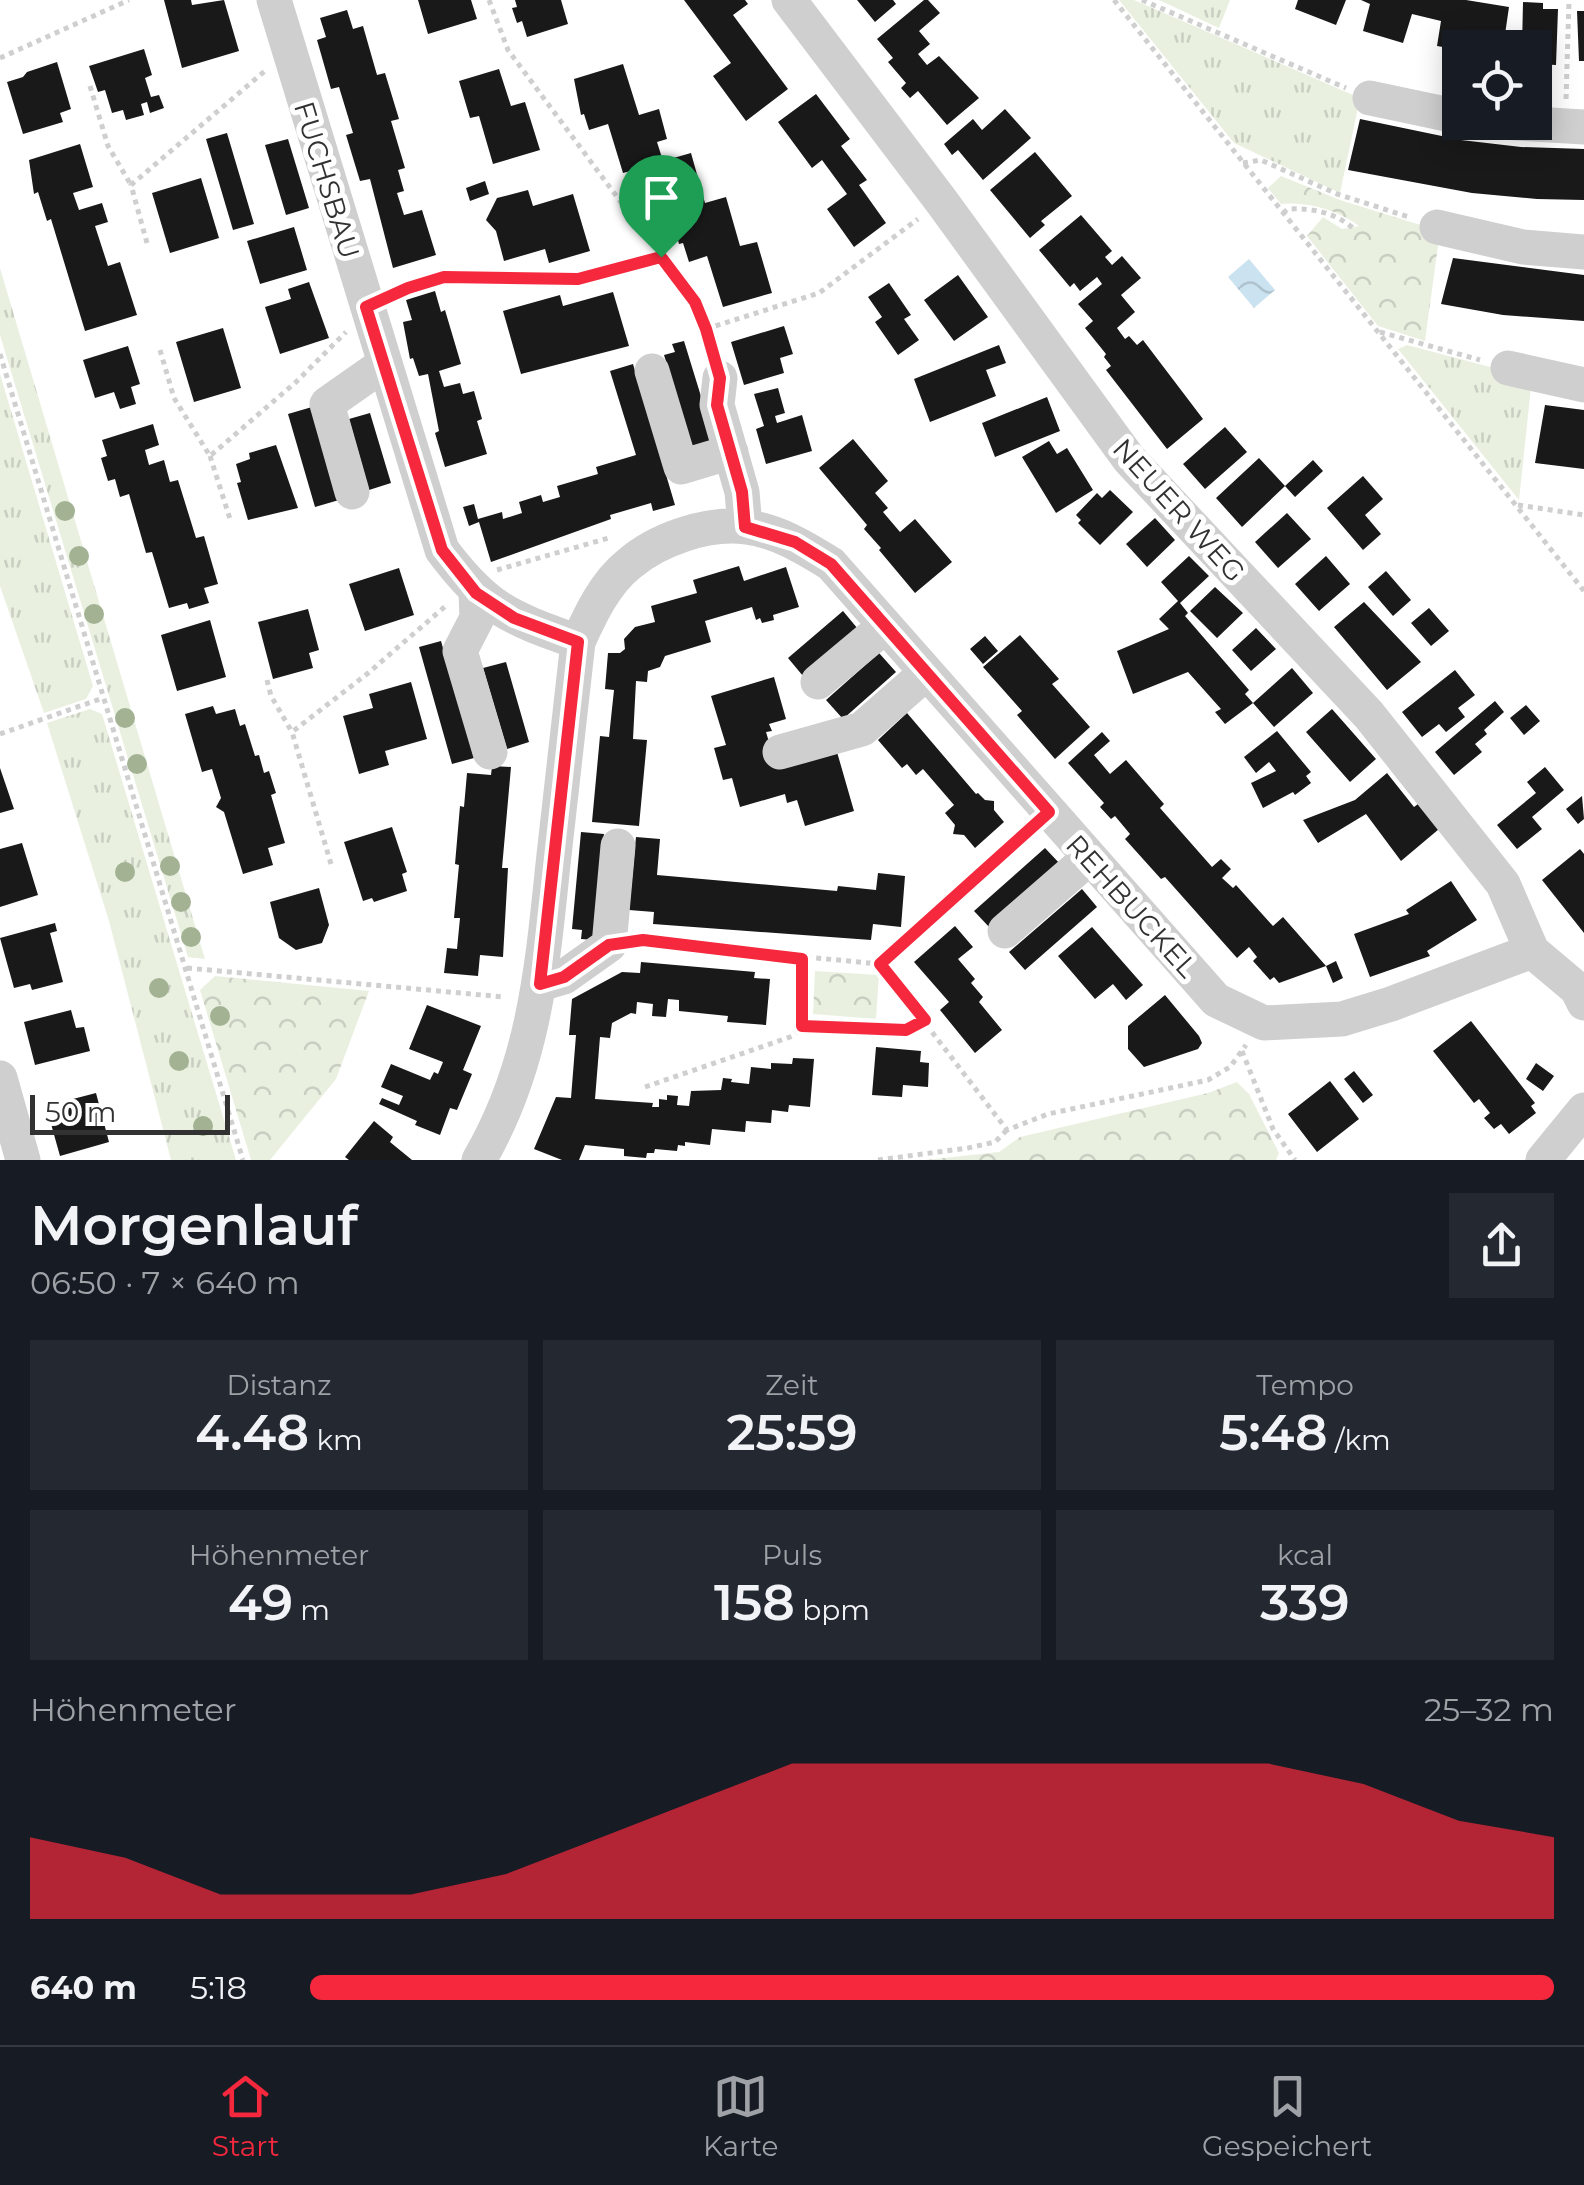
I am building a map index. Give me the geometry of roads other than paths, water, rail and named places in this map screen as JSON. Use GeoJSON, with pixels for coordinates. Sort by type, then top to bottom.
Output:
{"type":"FeatureCollection","features":[{"type":"Feature","properties":{"kind":"street","name":"FUCHSBAU"},"geometry":{"type":"LineString","coordinates":[[274,0],[442,550],[472,589],[514,618],[578,642]]}},
{"type":"Feature","properties":{"kind":"street","name":"NEUER WEG"},"geometry":{"type":"LineString","coordinates":[[788,0],[942,202],[1128,459],[1369,715],[1504,884],[1532,951],[1577,989],[1584,1003]]}},
{"type":"Feature","properties":{"kind":"street"},"geometry":{"type":"LineString","coordinates":[[1370,98],[1442,113]]}},
{"type":"Feature","properties":{"kind":"street"},"geometry":{"type":"LineString","coordinates":[[1437,227],[1523,246],[1584,252]]}},
{"type":"Feature","properties":{"kind":"street"},"geometry":{"type":"LineString","coordinates":[[352,492],[326,404],[384,364]]}},
{"type":"Feature","properties":{"kind":"street"},"geometry":{"type":"LineString","coordinates":[[1508,368],[1584,385]]}},
{"type":"Feature","properties":{"kind":"street"},"geometry":{"type":"LineString","coordinates":[[652,372],[680,467],[731,452]]}},
{"type":"Feature","properties":{"kind":"street"},"geometry":{"type":"LineString","coordinates":[[720,378],[717,405],[742,492],[745,527]]}},
{"type":"Feature","properties":{"kind":"street","name":"REHBUCKEL"},"geometry":{"type":"LineString","coordinates":[[479,1160],[497,1129],[520,1073],[538,993],[578,642],[591,612],[626,566],[647,551],[688,534],[745,527],[795,542],[831,564],[1216,1000],[1264,1023],[1342,1019],[1532,951]]}},
{"type":"Feature","properties":{"kind":"street"},"geometry":{"type":"LineString","coordinates":[[472,589],[477,618],[460,652],[490,752]]}},
{"type":"Feature","properties":{"kind":"street"},"geometry":{"type":"LineString","coordinates":[[818,682],[884,626]]}},
{"type":"Feature","properties":{"kind":"street"},"geometry":{"type":"LineString","coordinates":[[780,752],[862,729],[926,674]]}},
{"type":"Feature","properties":{"kind":"street"},"geometry":{"type":"LineString","coordinates":[[538,993],[609,945],[618,846]]}},
{"type":"Feature","properties":{"kind":"street"},"geometry":{"type":"LineString","coordinates":[[1005,931],[1089,858]]}},
{"type":"Feature","properties":{"kind":"street"},"geometry":{"type":"LineString","coordinates":[[0,1078],[23,1160]]}},
{"type":"Feature","properties":{"kind":"street"},"geometry":{"type":"LineString","coordinates":[[1543,1160],[1584,1110]]}},
{"type":"Feature","properties":{"kind":"water"},"geometry":{"type":"Polygon","coordinates":[[[1249,259],[1275,290],[1254,308],[1228,277],[1249,259]]]}}]}
